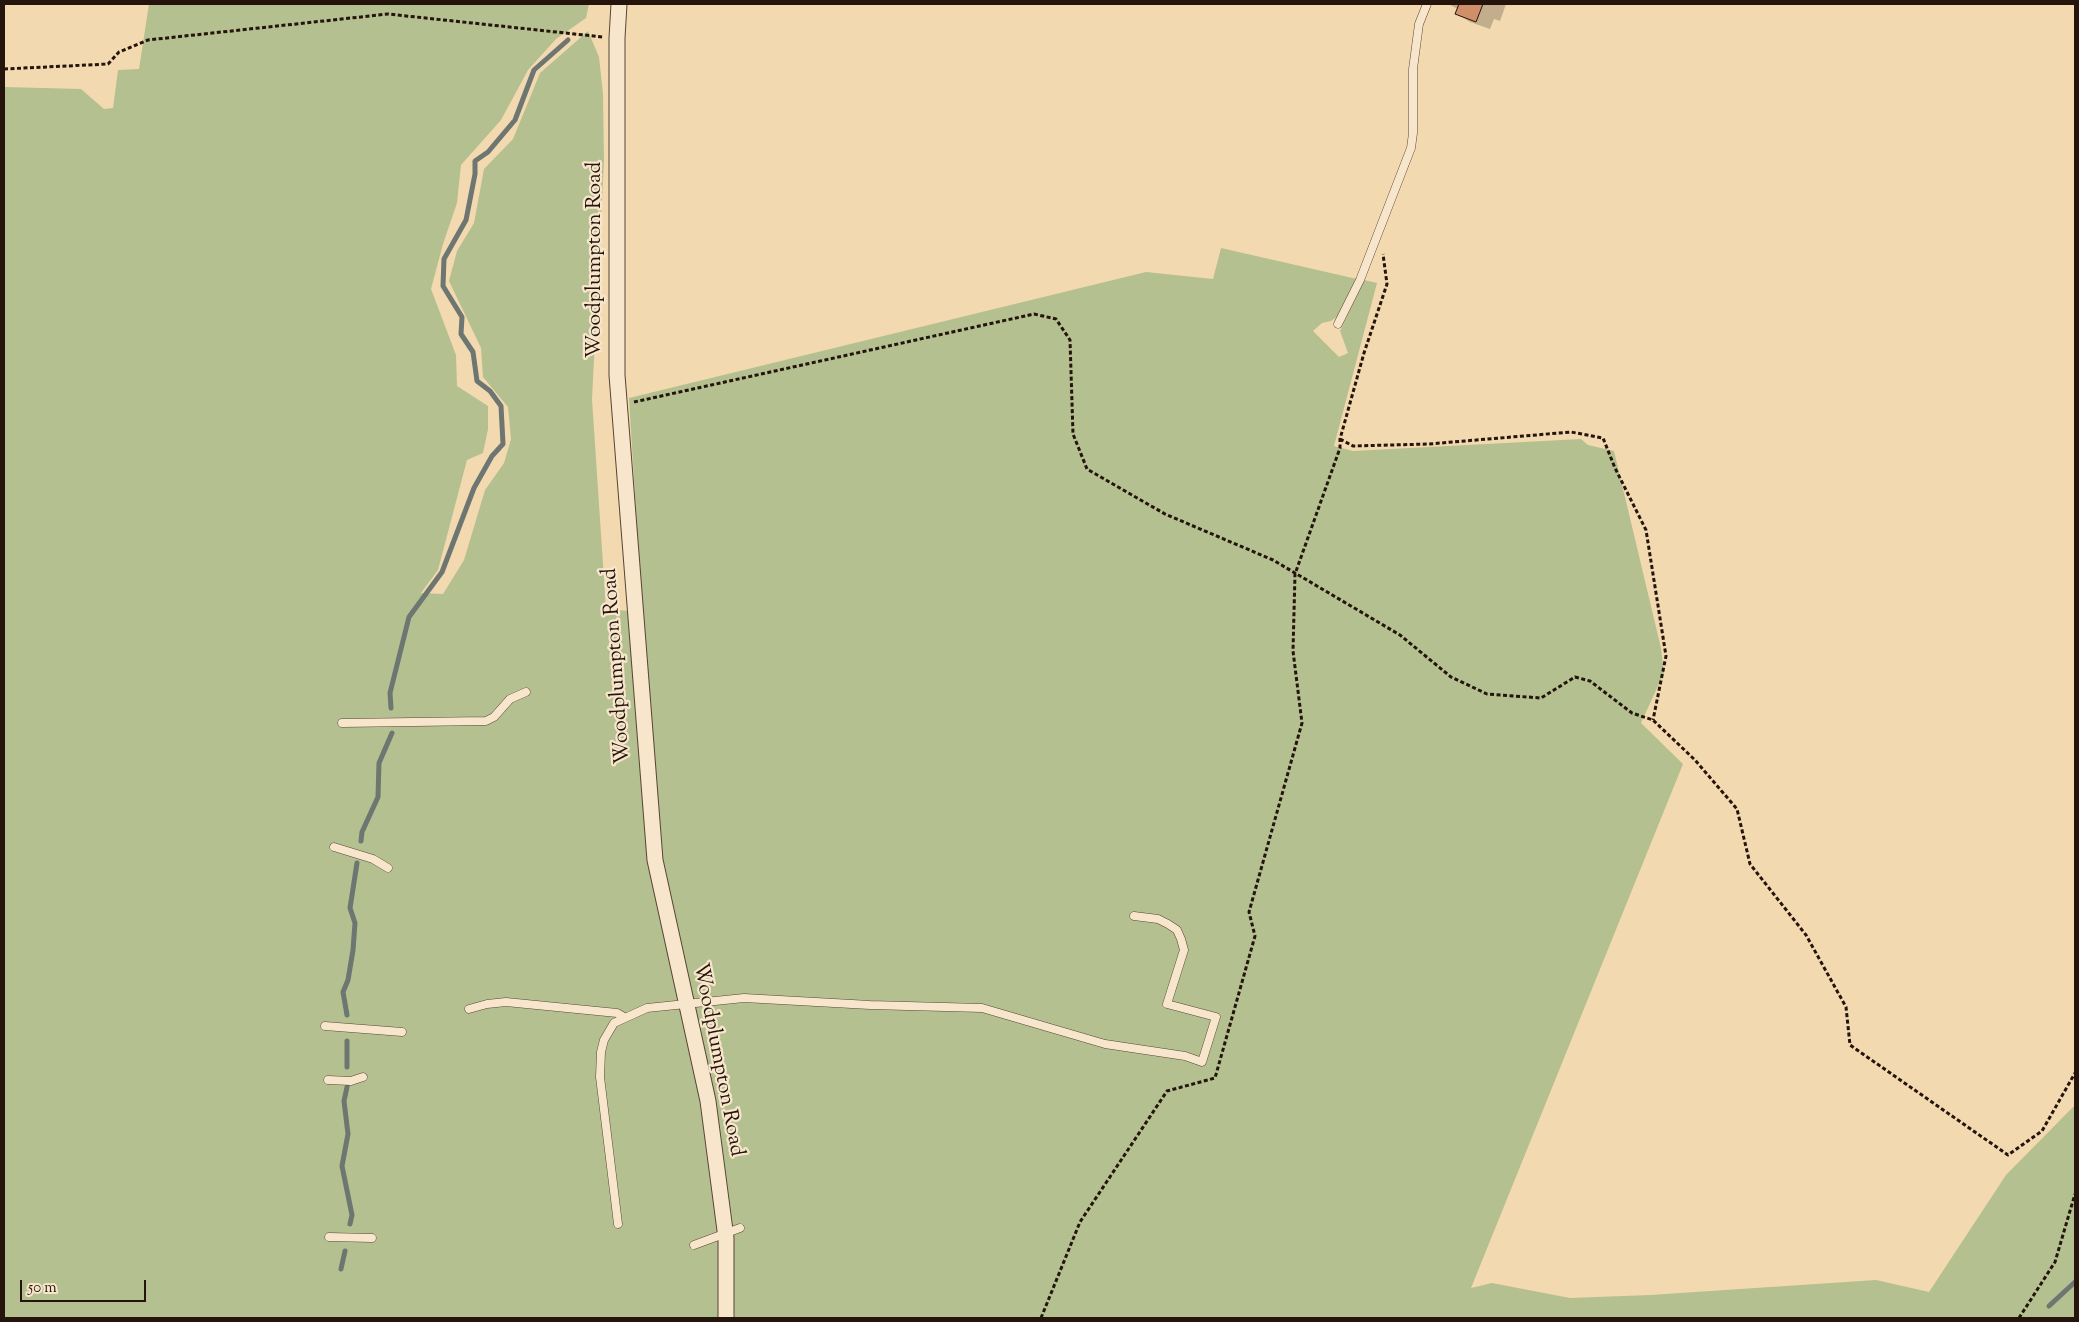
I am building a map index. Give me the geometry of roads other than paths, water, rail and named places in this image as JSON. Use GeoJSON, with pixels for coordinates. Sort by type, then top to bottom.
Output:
{"type":"FeatureCollection","features":[{"type":"Feature","properties":{"kind":"street","name":"Woodplumpton Road"},"geometry":{"type":"LineString","coordinates":[[619,4],[617,38],[617,375],[654,860],[708,1101],[725,1233],[726,1318]]}},
{"type":"Feature","properties":{"kind":"lane"},"geometry":{"type":"LineString","coordinates":[[1338,324],[1360,280],[1411,148],[1413,133],[1413,69],[1419,24],[1427,4]]}},
{"type":"Feature","properties":{"kind":"lane"},"geometry":{"type":"LineString","coordinates":[[342,723],[486,721],[494,717],[510,699],[526,692]]}},
{"type":"Feature","properties":{"kind":"lane"},"geometry":{"type":"LineString","coordinates":[[334,847],[373,860],[388,868]]}},
{"type":"Feature","properties":{"kind":"lane"},"geometry":{"type":"LineString","coordinates":[[618,1224],[600,1077],[601,1052],[604,1040],[614,1023],[624,1017],[647,1008],[744,998],[870,1005],[982,1008],[1105,1044],[1185,1056],[1202,1062],[1216,1017],[1167,1004],[1184,950],[1177,930],[1163,922],[1134,916]]}},
{"type":"Feature","properties":{"kind":"lane"},"geometry":{"type":"LineString","coordinates":[[469,1009],[487,1004],[506,1002],[617,1013],[624,1017]]}},
{"type":"Feature","properties":{"kind":"lane"},"geometry":{"type":"LineString","coordinates":[[325,1026],[402,1032]]}},
{"type":"Feature","properties":{"kind":"lane"},"geometry":{"type":"LineString","coordinates":[[328,1080],[351,1081],[364,1077]]}},
{"type":"Feature","properties":{"kind":"lane"},"geometry":{"type":"LineString","coordinates":[[694,1245],[740,1228]]}},
{"type":"Feature","properties":{"kind":"lane"},"geometry":{"type":"LineString","coordinates":[[329,1237],[372,1238]]}},
{"type":"Feature","properties":{"kind":"waterway"},"geometry":{"type":"LineString","coordinates":[[391,708],[390,693],[409,617],[442,572],[474,488],[492,456],[503,444],[501,406],[490,391],[477,381],[473,352],[461,334],[462,317],[443,286],[444,259],[466,220],[475,174],[475,161],[488,152],[515,120],[534,70],[568,40]]}},
{"type":"Feature","properties":{"kind":"waterway"},"geometry":{"type":"LineString","coordinates":[[361,841],[362,832],[378,797],[379,763],[392,733]]}},
{"type":"Feature","properties":{"kind":"waterway"},"geometry":{"type":"LineString","coordinates":[[347,1015],[343,992],[348,980],[353,950],[355,923],[350,908],[357,863]]}},
{"type":"Feature","properties":{"kind":"waterway"},"geometry":{"type":"LineString","coordinates":[[347,1041],[347,1067]]}},
{"type":"Feature","properties":{"kind":"waterway"},"geometry":{"type":"LineString","coordinates":[[347,1087],[344,1101],[348,1134],[342,1166],[352,1215],[350,1224]]}},
{"type":"Feature","properties":{"kind":"waterway"},"geometry":{"type":"LineString","coordinates":[[341,1269],[345,1251]]}},
{"type":"Feature","properties":{"kind":"waterway"},"geometry":{"type":"LineString","coordinates":[[2049,1306],[2075,1282]]}}]}
